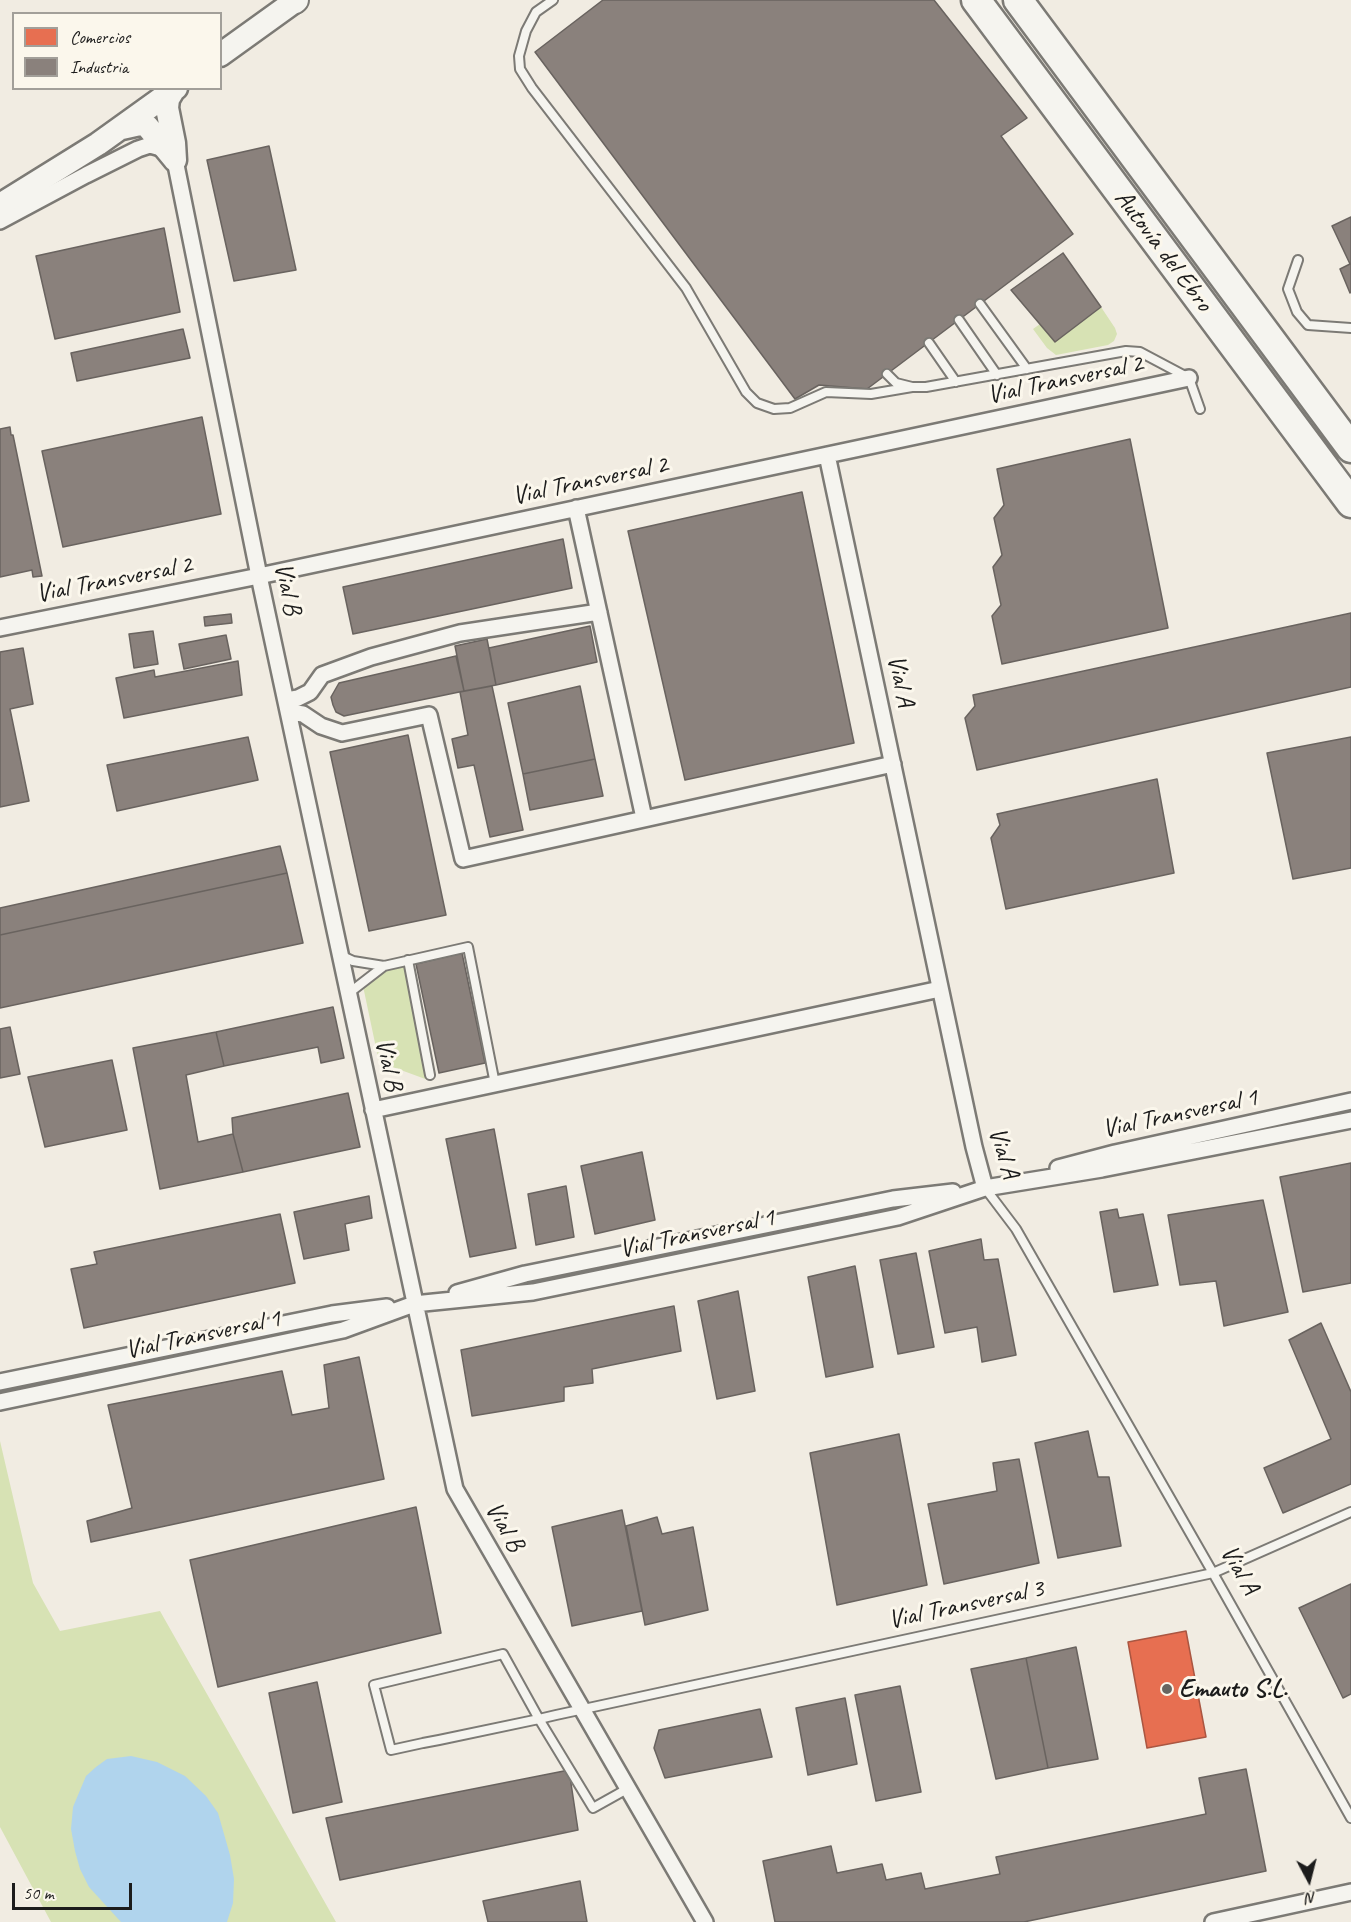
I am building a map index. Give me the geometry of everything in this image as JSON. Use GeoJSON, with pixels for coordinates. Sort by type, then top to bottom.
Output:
{"type":"FeatureCollection","features":[{"type":"Feature","properties":{"kind":"highway","name":"Autovía del Ebro"},"geometry":{"type":"LineString","coordinates":[[976,0],[1351,503]]}},
{"type":"Feature","properties":{"kind":"highway","name":"Autovía del Ebro"},"geometry":{"type":"LineString","coordinates":[[1018,0],[1351,448]]}},
{"type":"Feature","properties":{"kind":"highway"},"geometry":{"type":"LineString","coordinates":[[1038,0],[1351,419]]}},
{"type":"Feature","properties":{"kind":"main road"},"geometry":{"type":"LineString","coordinates":[[222,43],[291,0]]}},
{"type":"Feature","properties":{"kind":"main road"},"geometry":{"type":"LineString","coordinates":[[222,53],[291,0]]}},
{"type":"Feature","properties":{"kind":"main road"},"geometry":{"type":"LineString","coordinates":[[0,190],[159,90]]}},
{"type":"Feature","properties":{"kind":"main road"},"geometry":{"type":"LineString","coordinates":[[0,205],[77,158],[174,90]]}},
{"type":"Feature","properties":{"kind":"main road"},"geometry":{"type":"LineString","coordinates":[[174,90],[168,99],[167,108],[175,160]]}},
{"type":"Feature","properties":{"kind":"main road"},"geometry":{"type":"LineString","coordinates":[[121,128],[140,124],[147,126],[175,160]]}},
{"type":"Feature","properties":{"kind":"main road"},"geometry":{"type":"LineString","coordinates":[[0,212],[39,188],[77,158]]}},
{"type":"Feature","properties":{"kind":"street"},"geometry":{"type":"LineString","coordinates":[[0,221],[138,149],[150,145],[161,148],[175,160]]}},
{"type":"Feature","properties":{"kind":"street","name":"Vial B"},"geometry":{"type":"LineString","coordinates":[[175,160],[259,576],[455,1490],[705,1922]]}},
{"type":"Feature","properties":{"kind":"street","name":"Vial Transversal 2"},"geometry":{"type":"LineString","coordinates":[[0,628],[259,576],[1189,378]]}},
{"type":"Feature","properties":{"kind":"street","name":"Vial A"},"geometry":{"type":"LineString","coordinates":[[827,455],[974,1147],[985,1188]]}},
{"type":"Feature","properties":{"kind":"street"},"geometry":{"type":"LineString","coordinates":[[576,508],[644,818]]}},
{"type":"Feature","properties":{"kind":"street"},"geometry":{"type":"LineString","coordinates":[[599,612],[460,633],[382,654],[322,675],[310,692],[288,706],[321,726],[342,733],[429,715],[463,859],[893,764]]}},
{"type":"Feature","properties":{"kind":"street"},"geometry":{"type":"LineString","coordinates":[[373,1110],[940,988]]}},
{"type":"Feature","properties":{"kind":"street","name":"Vial Transversal 1"},"geometry":{"type":"LineString","coordinates":[[0,1382],[332,1314],[532,1292],[898,1217],[985,1188],[1115,1153],[1351,1101]]}},
{"type":"Feature","properties":{"kind":"street","name":"Vial Transversal 1"},"geometry":{"type":"LineString","coordinates":[[985,1188],[1102,1169],[1351,1120]]}},
{"type":"Feature","properties":{"kind":"street","name":"Vial Transversal 1"},"geometry":{"type":"LineString","coordinates":[[0,1402],[343,1330],[414,1304]]}},
{"type":"Feature","properties":{"kind":"street"},"geometry":{"type":"LineString","coordinates":[[1214,1922],[1351,1892]]}},
{"type":"Feature","properties":{"kind":"lane"},"geometry":{"type":"LineString","coordinates":[[553,0],[536,12],[526,31],[519,56],[520,69],[532,88],[686,288],[746,392],[757,403],[774,409],[790,408],[826,392],[871,394],[956,382],[1126,351],[1140,352],[1189,378],[1200,409]]}},
{"type":"Feature","properties":{"kind":"lane"},"geometry":{"type":"LineString","coordinates":[[1298,260],[1288,289],[1298,312],[1308,325],[1351,328]]}},
{"type":"Feature","properties":{"kind":"lane"},"geometry":{"type":"LineString","coordinates":[[980,304],[1027,369]]}},
{"type":"Feature","properties":{"kind":"lane"},"geometry":{"type":"LineString","coordinates":[[959,320],[997,375]]}},
{"type":"Feature","properties":{"kind":"lane"},"geometry":{"type":"LineString","coordinates":[[929,343],[956,382]]}},
{"type":"Feature","properties":{"kind":"lane"},"geometry":{"type":"LineString","coordinates":[[887,374],[896,383],[912,387]]}},
{"type":"Feature","properties":{"kind":"lane"},"geometry":{"type":"LineString","coordinates":[[340,955],[353,961],[384,966],[468,947],[495,1084]]}},
{"type":"Feature","properties":{"kind":"lane"},"geometry":{"type":"LineString","coordinates":[[408,960],[430,1075]]}},
{"type":"Feature","properties":{"kind":"lane"},"geometry":{"type":"LineString","coordinates":[[349,993],[384,966]]}},
{"type":"Feature","properties":{"kind":"lane","name":"Vial A"},"geometry":{"type":"LineString","coordinates":[[985,1188],[1016,1229],[1214,1573],[1351,1818]]}},
{"type":"Feature","properties":{"kind":"lane","name":"Vial Transversal 3"},"geometry":{"type":"LineString","coordinates":[[539,1719],[1214,1573],[1351,1512]]}},
{"type":"Feature","properties":{"kind":"lane"},"geometry":{"type":"LineString","coordinates":[[539,1719],[391,1750],[374,1685],[502,1654],[593,1808],[627,1789]]}},
{"type":"Feature","properties":{"kind":"green space"},"geometry":{"type":"Polygon","coordinates":[[[1101,307],[1117,334],[1114,341],[1108,345],[1056,355],[1047,348],[1033,329],[1040,324],[1055,342],[1101,307]]]}},
{"type":"Feature","properties":{"kind":"green space"},"geometry":{"type":"Polygon","coordinates":[[[404,966],[428,1080],[379,1062],[363,986],[387,968],[404,966]]]}},
{"type":"Feature","properties":{"kind":"green space"},"geometry":{"type":"Polygon","coordinates":[[[0,1441],[33,1583],[60,1631],[160,1611],[336,1922],[51,1922],[0,1827],[0,1441]]]}},
{"type":"Feature","properties":{"kind":"water"},"geometry":{"type":"Polygon","coordinates":[[[131,1756],[157,1762],[185,1776],[206,1796],[218,1813],[234,1879],[233,1903],[227,1922],[121,1922],[89,1887],[80,1869],[75,1851],[71,1829],[73,1807],[86,1776],[96,1767],[107,1759],[131,1756]]]}},
{"type":"Feature","properties":{"kind":"building: Comercios","name":"Emauto S.L."},"geometry":{"type":"Polygon","coordinates":[[[1186,1631],[1206,1737],[1147,1748],[1128,1642],[1186,1631]]]}},
{"type":"Feature","properties":{"kind":"building: Industria"},"geometry":{"type":"Polygon","coordinates":[[[603,0],[934,0],[1027,118],[1001,136],[1073,234],[867,389],[819,385],[795,399],[535,52],[603,0]]]}},
{"type":"Feature","properties":{"kind":"building: Industria"},"geometry":{"type":"Polygon","coordinates":[[[269,146],[296,270],[234,281],[207,160],[269,146]]]}},
{"type":"Feature","properties":{"kind":"building: Industria"},"geometry":{"type":"Polygon","coordinates":[[[1351,217],[1350,293],[1340,269],[1350,264],[1332,226],[1351,217]]]}},
{"type":"Feature","properties":{"kind":"building: Industria"},"geometry":{"type":"Polygon","coordinates":[[[164,228],[180,312],[55,339],[36,256],[164,228]]]}},
{"type":"Feature","properties":{"kind":"building: Industria"},"geometry":{"type":"Polygon","coordinates":[[[1063,253],[1101,307],[1055,342],[1011,290],[1063,253]]]}},
{"type":"Feature","properties":{"kind":"building: Industria"},"geometry":{"type":"Polygon","coordinates":[[[183,329],[190,358],[77,381],[71,353],[183,329]]]}},
{"type":"Feature","properties":{"kind":"building: Industria"},"geometry":{"type":"Polygon","coordinates":[[[202,417],[221,514],[63,547],[42,451],[202,417]]]}},
{"type":"Feature","properties":{"kind":"building: Industria"},"geometry":{"type":"Polygon","coordinates":[[[10,427],[42,576],[33,577],[32,570],[0,577],[0,429],[10,427]]]}},
{"type":"Feature","properties":{"kind":"building: Industria"},"geometry":{"type":"Polygon","coordinates":[[[1130,439],[1168,628],[1002,664],[992,616],[1001,605],[993,567],[1002,555],[994,518],[1004,505],[997,469],[1130,439]]]}},
{"type":"Feature","properties":{"kind":"building: Industria"},"geometry":{"type":"Polygon","coordinates":[[[802,492],[854,743],[685,780],[628,531],[802,492]]]}},
{"type":"Feature","properties":{"kind":"building: Industria"},"geometry":{"type":"Polygon","coordinates":[[[563,539],[572,588],[353,634],[343,587],[563,539]]]}},
{"type":"Feature","properties":{"kind":"building: Industria"},"geometry":{"type":"Polygon","coordinates":[[[1351,613],[1351,687],[977,770],[965,718],[975,706],[973,695],[1351,613]]]}},
{"type":"Feature","properties":{"kind":"building: Industria"},"geometry":{"type":"Polygon","coordinates":[[[231,614],[232,623],[205,626],[204,617],[231,614]]]}},
{"type":"Feature","properties":{"kind":"building: Industria"},"geometry":{"type":"Polygon","coordinates":[[[590,626],[597,662],[496,685],[489,648],[590,626]]]}},
{"type":"Feature","properties":{"kind":"building: Industria"},"geometry":{"type":"Polygon","coordinates":[[[153,631],[158,664],[134,668],[129,634],[153,631]]]}},
{"type":"Feature","properties":{"kind":"building: Industria"},"geometry":{"type":"Polygon","coordinates":[[[226,635],[231,659],[184,669],[179,644],[226,635]]]}},
{"type":"Feature","properties":{"kind":"building: Industria"},"geometry":{"type":"Polygon","coordinates":[[[487,639],[496,685],[464,691],[455,646],[487,639]]]}},
{"type":"Feature","properties":{"kind":"building: Industria"},"geometry":{"type":"Polygon","coordinates":[[[23,648],[33,704],[10,709],[29,801],[0,807],[0,652],[23,648]]]}},
{"type":"Feature","properties":{"kind":"building: Industria"},"geometry":{"type":"Polygon","coordinates":[[[456,656],[464,691],[344,716],[336,712],[331,697],[339,683],[456,656]]]}},
{"type":"Feature","properties":{"kind":"building: Industria"},"geometry":{"type":"Polygon","coordinates":[[[238,661],[242,695],[124,718],[116,678],[154,670],[155,677],[238,661]]]}},
{"type":"Feature","properties":{"kind":"building: Industria"},"geometry":{"type":"Polygon","coordinates":[[[492,686],[523,830],[490,837],[474,765],[458,768],[452,739],[468,735],[460,692],[492,686]]]}},
{"type":"Feature","properties":{"kind":"building: Industria"},"geometry":{"type":"Polygon","coordinates":[[[580,686],[595,759],[523,774],[508,703],[580,686]]]}},
{"type":"Feature","properties":{"kind":"building: Industria"},"geometry":{"type":"Polygon","coordinates":[[[408,735],[446,915],[369,931],[330,752],[408,735]]]}},
{"type":"Feature","properties":{"kind":"building: Industria"},"geometry":{"type":"Polygon","coordinates":[[[248,737],[258,780],[117,811],[107,765],[248,737]]]}},
{"type":"Feature","properties":{"kind":"building: Industria"},"geometry":{"type":"Polygon","coordinates":[[[1351,737],[1351,868],[1293,879],[1267,753],[1351,737]]]}},
{"type":"Feature","properties":{"kind":"building: Industria"},"geometry":{"type":"Polygon","coordinates":[[[595,759],[603,796],[530,810],[523,774],[595,759]]]}},
{"type":"Feature","properties":{"kind":"building: Industria"},"geometry":{"type":"Polygon","coordinates":[[[1157,779],[1174,873],[1006,909],[991,838],[1000,825],[997,814],[1157,779]]]}},
{"type":"Feature","properties":{"kind":"building: Industria"},"geometry":{"type":"Polygon","coordinates":[[[280,846],[287,873],[0,935],[0,908],[280,846]]]}},
{"type":"Feature","properties":{"kind":"building: Industria"},"geometry":{"type":"Polygon","coordinates":[[[287,873],[303,943],[0,1008],[0,935],[287,873]]]}},
{"type":"Feature","properties":{"kind":"building: Industria"},"geometry":{"type":"Polygon","coordinates":[[[462,953],[485,1063],[439,1073],[416,964],[462,953]]]}},
{"type":"Feature","properties":{"kind":"building: Industria"},"geometry":{"type":"Polygon","coordinates":[[[333,1007],[344,1058],[321,1063],[318,1047],[224,1066],[216,1032],[333,1007]]]}},
{"type":"Feature","properties":{"kind":"building: Industria"},"geometry":{"type":"Polygon","coordinates":[[[10,1027],[20,1074],[0,1078],[0,1029],[10,1027]]]}},
{"type":"Feature","properties":{"kind":"building: Industria"},"geometry":{"type":"Polygon","coordinates":[[[216,1032],[224,1066],[186,1075],[198,1142],[233,1134],[243,1172],[160,1189],[133,1048],[216,1032]]]}},
{"type":"Feature","properties":{"kind":"building: Industria"},"geometry":{"type":"Polygon","coordinates":[[[112,1060],[127,1130],[45,1147],[28,1077],[112,1060]]]}},
{"type":"Feature","properties":{"kind":"building: Industria"},"geometry":{"type":"Polygon","coordinates":[[[348,1093],[360,1147],[243,1172],[233,1134],[232,1118],[348,1093]]]}},
{"type":"Feature","properties":{"kind":"building: Industria"},"geometry":{"type":"Polygon","coordinates":[[[494,1129],[516,1248],[470,1257],[446,1139],[494,1129]]]}},
{"type":"Feature","properties":{"kind":"building: Industria"},"geometry":{"type":"Polygon","coordinates":[[[642,1152],[655,1220],[595,1234],[581,1166],[642,1152]]]}},
{"type":"Feature","properties":{"kind":"building: Industria"},"geometry":{"type":"Polygon","coordinates":[[[1351,1163],[1351,1283],[1303,1292],[1280,1177],[1351,1163]]]}},
{"type":"Feature","properties":{"kind":"building: Industria"},"geometry":{"type":"Polygon","coordinates":[[[566,1186],[574,1237],[536,1245],[528,1194],[566,1186]]]}},
{"type":"Feature","properties":{"kind":"building: Industria"},"geometry":{"type":"Polygon","coordinates":[[[369,1196],[372,1218],[345,1224],[349,1250],[304,1259],[294,1212],[369,1196]]]}},
{"type":"Feature","properties":{"kind":"building: Industria"},"geometry":{"type":"Polygon","coordinates":[[[1263,1200],[1288,1312],[1224,1326],[1216,1281],[1180,1285],[1168,1215],[1263,1200]]]}},
{"type":"Feature","properties":{"kind":"building: Industria"},"geometry":{"type":"Polygon","coordinates":[[[1117,1209],[1119,1218],[1143,1214],[1158,1285],[1114,1292],[1100,1212],[1117,1209]]]}},
{"type":"Feature","properties":{"kind":"building: Industria"},"geometry":{"type":"Polygon","coordinates":[[[280,1214],[295,1283],[84,1328],[71,1269],[97,1264],[94,1252],[280,1214]]]}},
{"type":"Feature","properties":{"kind":"building: Industria"},"geometry":{"type":"Polygon","coordinates":[[[981,1239],[984,1260],[998,1259],[1016,1355],[982,1362],[977,1327],[945,1333],[929,1251],[981,1239]]]}},
{"type":"Feature","properties":{"kind":"building: Industria"},"geometry":{"type":"Polygon","coordinates":[[[916,1253],[934,1347],[898,1354],[880,1260],[916,1253]]]}},
{"type":"Feature","properties":{"kind":"building: Industria"},"geometry":{"type":"Polygon","coordinates":[[[855,1266],[873,1367],[826,1377],[808,1277],[855,1266]]]}},
{"type":"Feature","properties":{"kind":"building: Industria"},"geometry":{"type":"Polygon","coordinates":[[[738,1291],[755,1391],[717,1399],[698,1301],[738,1291]]]}},
{"type":"Feature","properties":{"kind":"building: Industria"},"geometry":{"type":"Polygon","coordinates":[[[674,1306],[681,1351],[592,1369],[593,1383],[564,1387],[564,1401],[472,1416],[461,1350],[674,1306]]]}},
{"type":"Feature","properties":{"kind":"building: Industria"},"geometry":{"type":"Polygon","coordinates":[[[1321,1323],[1351,1392],[1351,1484],[1283,1513],[1264,1468],[1331,1439],[1289,1340],[1321,1323]]]}},
{"type":"Feature","properties":{"kind":"building: Industria"},"geometry":{"type":"Polygon","coordinates":[[[359,1357],[384,1479],[91,1542],[87,1521],[132,1508],[108,1405],[282,1371],[292,1415],[329,1408],[324,1365],[359,1357]]]}},
{"type":"Feature","properties":{"kind":"building: Industria"},"geometry":{"type":"Polygon","coordinates":[[[1088,1431],[1098,1477],[1109,1477],[1121,1546],[1058,1558],[1035,1443],[1088,1431]]]}},
{"type":"Feature","properties":{"kind":"building: Industria"},"geometry":{"type":"Polygon","coordinates":[[[899,1434],[927,1585],[837,1605],[810,1453],[899,1434]]]}},
{"type":"Feature","properties":{"kind":"building: Industria"},"geometry":{"type":"Polygon","coordinates":[[[1019,1459],[1039,1563],[944,1584],[928,1504],[997,1491],[993,1463],[1019,1459]]]}},
{"type":"Feature","properties":{"kind":"building: Industria"},"geometry":{"type":"Polygon","coordinates":[[[416,1507],[441,1633],[218,1687],[190,1560],[416,1507]]]}},
{"type":"Feature","properties":{"kind":"building: Industria"},"geometry":{"type":"Polygon","coordinates":[[[622,1510],[642,1611],[572,1626],[552,1527],[622,1510]]]}},
{"type":"Feature","properties":{"kind":"building: Industria"},"geometry":{"type":"Polygon","coordinates":[[[657,1517],[662,1534],[693,1527],[708,1610],[645,1625],[626,1526],[657,1517]]]}},
{"type":"Feature","properties":{"kind":"building: Industria"},"geometry":{"type":"Polygon","coordinates":[[[1351,1584],[1351,1694],[1343,1698],[1299,1608],[1351,1584]]]}},
{"type":"Feature","properties":{"kind":"building: Industria"},"geometry":{"type":"Polygon","coordinates":[[[1076,1647],[1098,1759],[1048,1768],[1026,1658],[1076,1647]]]}},
{"type":"Feature","properties":{"kind":"building: Industria"},"geometry":{"type":"Polygon","coordinates":[[[1026,1658],[1048,1768],[996,1779],[971,1669],[1026,1658]]]}},
{"type":"Feature","properties":{"kind":"building: Industria"},"geometry":{"type":"Polygon","coordinates":[[[317,1682],[342,1802],[293,1813],[269,1693],[317,1682]]]}},
{"type":"Feature","properties":{"kind":"building: Industria"},"geometry":{"type":"Polygon","coordinates":[[[900,1686],[921,1792],[876,1801],[855,1695],[900,1686]]]}},
{"type":"Feature","properties":{"kind":"building: Industria"},"geometry":{"type":"Polygon","coordinates":[[[845,1698],[857,1764],[808,1775],[796,1708],[845,1698]]]}},
{"type":"Feature","properties":{"kind":"building: Industria"},"geometry":{"type":"Polygon","coordinates":[[[760,1709],[772,1757],[665,1778],[654,1748],[659,1730],[760,1709]]]}},
{"type":"Feature","properties":{"kind":"building: Industria"},"geometry":{"type":"Polygon","coordinates":[[[1246,1769],[1266,1871],[1024,1922],[775,1922],[763,1861],[831,1846],[837,1873],[882,1864],[886,1880],[921,1873],[925,1889],[1000,1874],[996,1857],[1206,1814],[1199,1778],[1246,1769]]]}},
{"type":"Feature","properties":{"kind":"building: Industria"},"geometry":{"type":"Polygon","coordinates":[[[569,1770],[578,1830],[340,1880],[326,1818],[569,1770]]]}},
{"type":"Feature","properties":{"kind":"building: Industria"},"geometry":{"type":"Polygon","coordinates":[[[580,1881],[587,1922],[488,1922],[483,1901],[580,1881]]]}},
{"type":"Feature","properties":{"kind":"place","name":"Emauto S.L."},"geometry":{"type":"Point","coordinates":[1167,1689]}}]}
